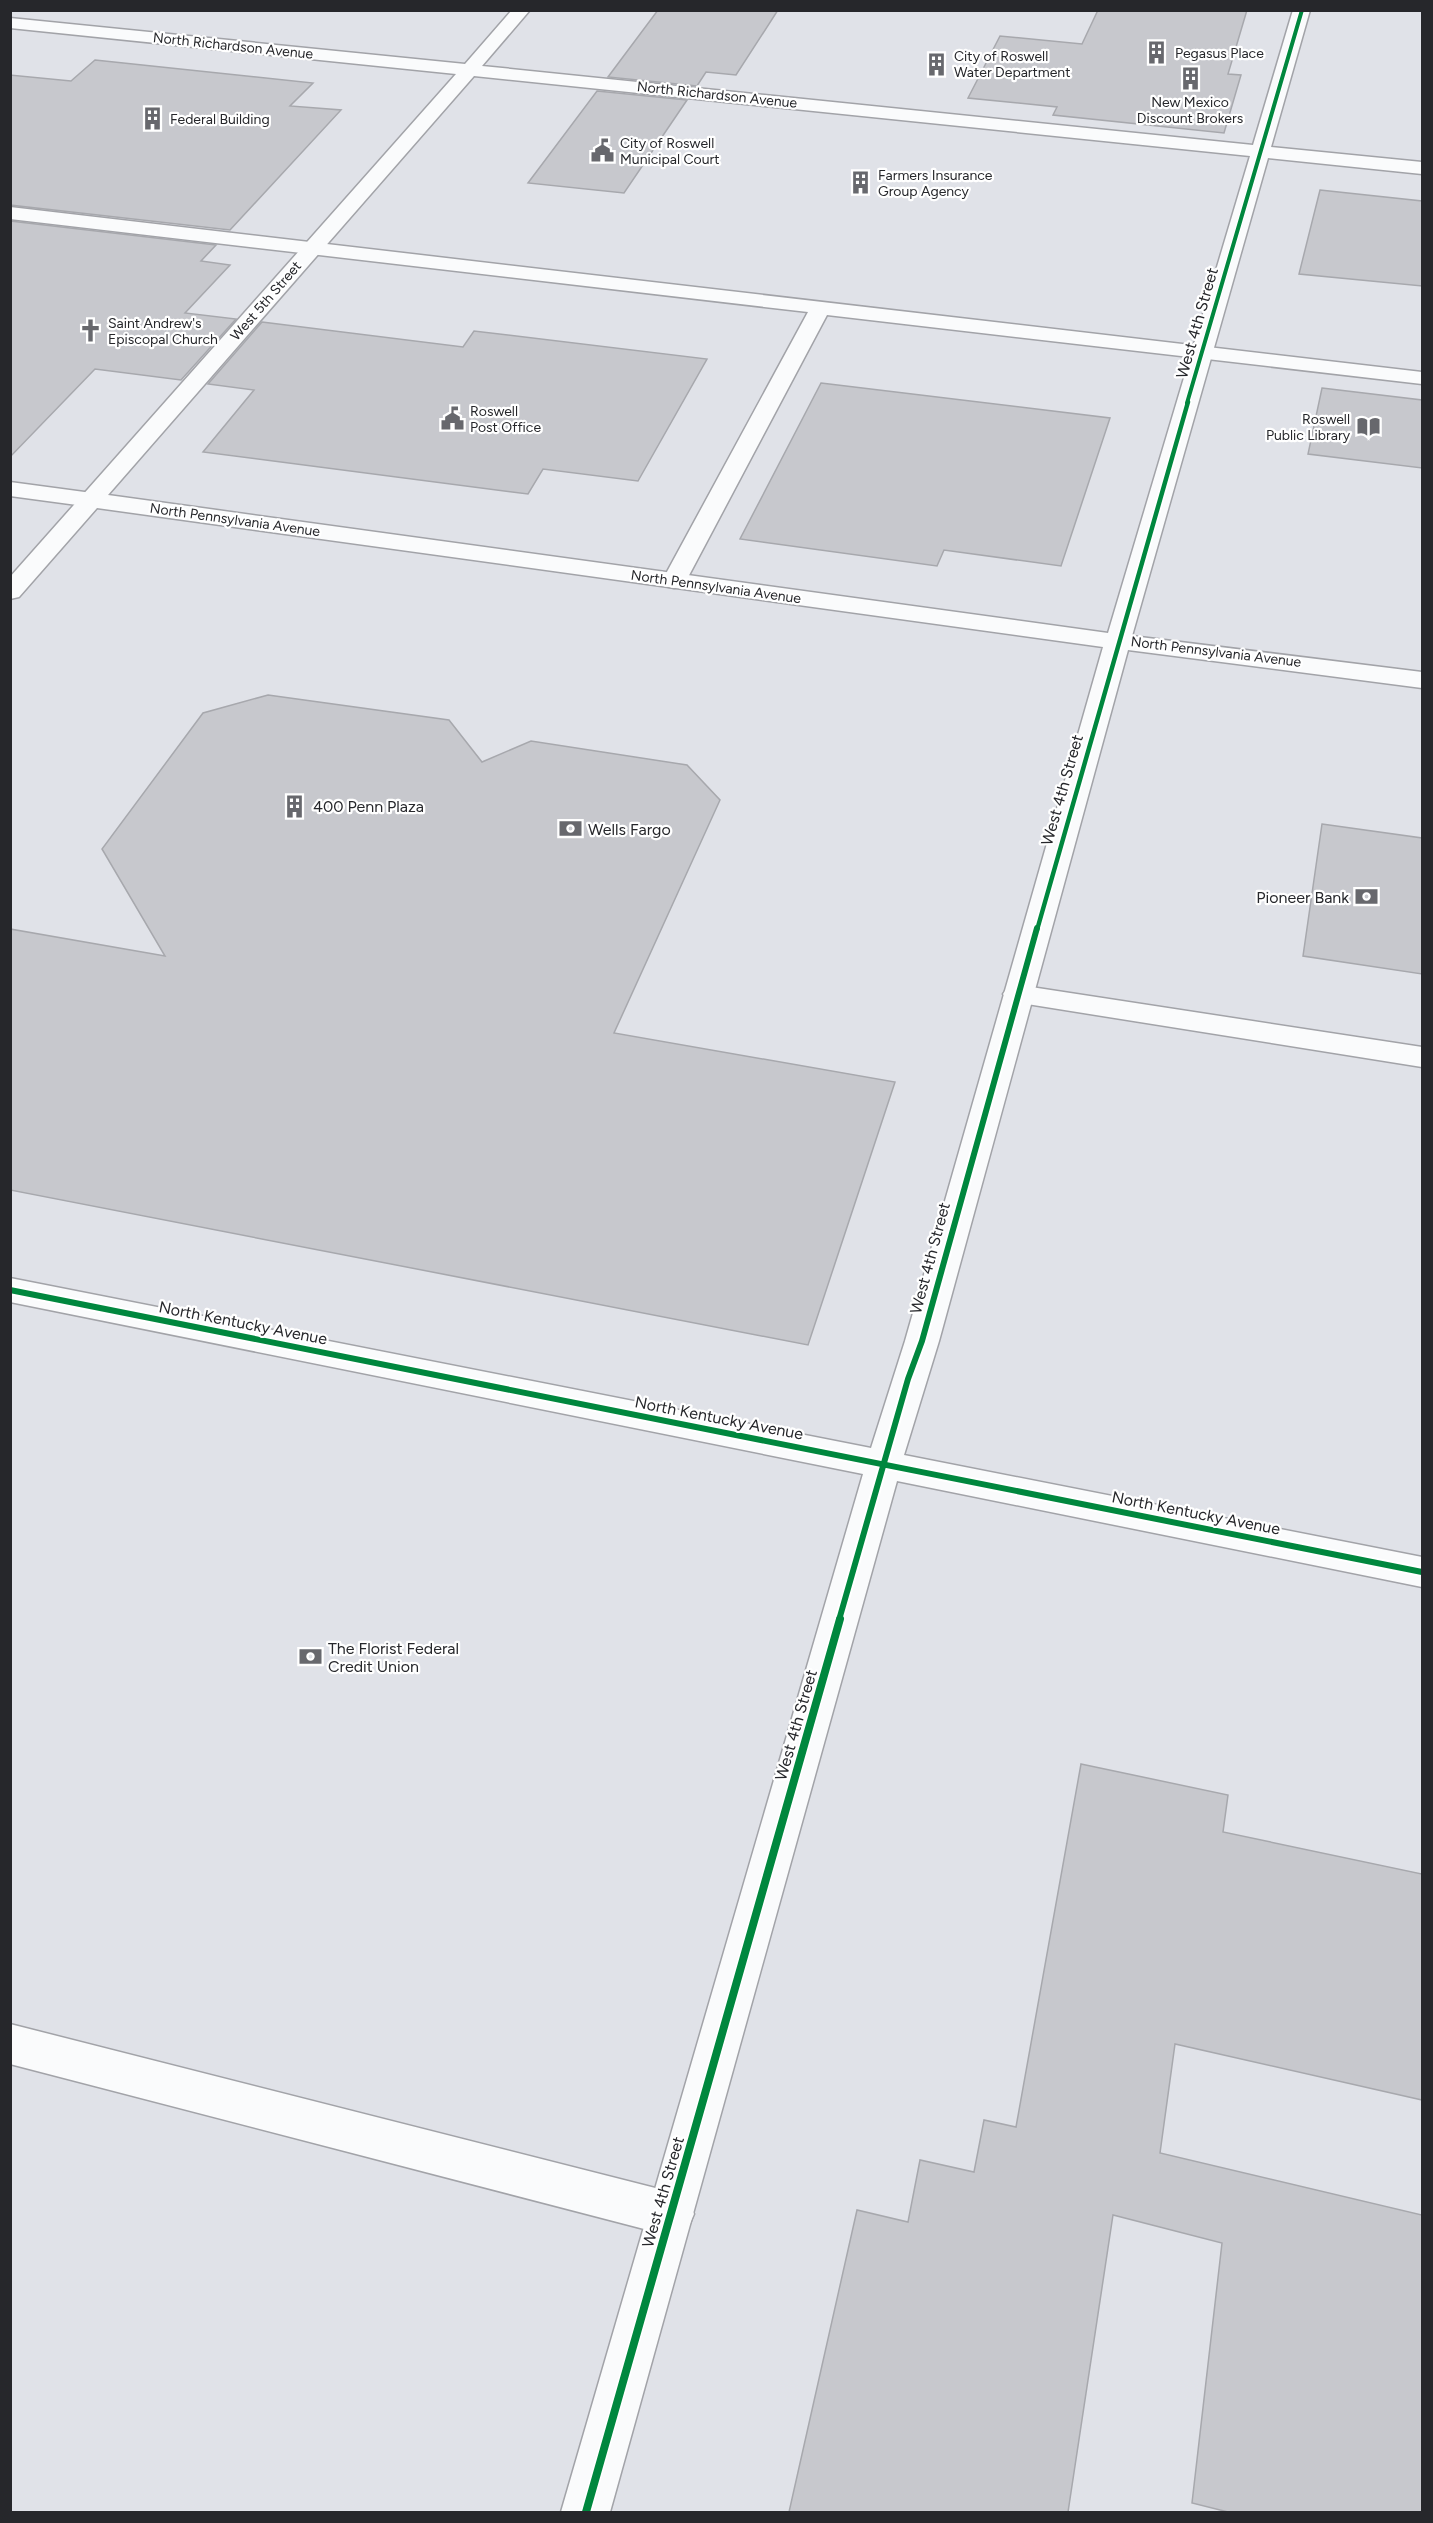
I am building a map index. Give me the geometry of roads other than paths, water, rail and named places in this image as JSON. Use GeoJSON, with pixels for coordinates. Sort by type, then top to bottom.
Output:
{"type":"FeatureCollection","features":[{"type":"Feature","properties":{"kind":"street","name":"West 5th Street"},"geometry":{"type":"LineString","coordinates":[[10,592],[522,10]]}},
{"type":"Feature","properties":{"kind":"street","name":"West 4th Street"},"geometry":{"type":"LineString","coordinates":[[586,2512],[908,1379],[922,1341],[1118,640],[1302,10]]}},
{"type":"Feature","properties":{"kind":"street","name":"North Richardson Avenue"},"geometry":{"type":"LineString","coordinates":[[10,23],[1422,168]]}},
{"type":"Feature","properties":{"kind":"street"},"geometry":{"type":"LineString","coordinates":[[10,213],[1422,378]]}},
{"type":"Feature","properties":{"kind":"street"},"geometry":{"type":"LineString","coordinates":[[674,581],[821,307]]}},
{"type":"Feature","properties":{"kind":"street","name":"North Pennsylvania Avenue"},"geometry":{"type":"LineString","coordinates":[[10,489],[941,619],[1422,680]]}},
{"type":"Feature","properties":{"kind":"street"},"geometry":{"type":"LineString","coordinates":[[1018,994],[1422,1057]]}},
{"type":"Feature","properties":{"kind":"street","name":"North Kentucky Avenue"},"geometry":{"type":"LineString","coordinates":[[10,1290],[1422,1572]]}},
{"type":"Feature","properties":{"kind":"street"},"geometry":{"type":"LineString","coordinates":[[10,2044],[670,2214]]}},
{"type":"Feature","properties":{"kind":"place","name":"Pegasus Place"},"geometry":{"type":"Point","coordinates":[1157,53]}},
{"type":"Feature","properties":{"kind":"place","name":"City of Roswell Water Department"},"geometry":{"type":"Point","coordinates":[936,64]}},
{"type":"Feature","properties":{"kind":"place","name":"New Mexico Discount Brokers"},"geometry":{"type":"Point","coordinates":[1190,78]}},
{"type":"Feature","properties":{"kind":"place","name":"Federal Building"},"geometry":{"type":"Point","coordinates":[152,119]}},
{"type":"Feature","properties":{"kind":"place","name":"City of Roswell Municipal Court"},"geometry":{"type":"Point","coordinates":[602,151]}},
{"type":"Feature","properties":{"kind":"place","name":"Farmers Insurance Group Agency"},"geometry":{"type":"Point","coordinates":[860,183]}},
{"type":"Feature","properties":{"kind":"place","name":"Saint Andrew's Episcopal Church"},"geometry":{"type":"Point","coordinates":[90,331]}},
{"type":"Feature","properties":{"kind":"place","name":"Roswell Post Office"},"geometry":{"type":"Point","coordinates":[452,419]}},
{"type":"Feature","properties":{"kind":"place","name":"Roswell Public Library"},"geometry":{"type":"Point","coordinates":[1368,427]}},
{"type":"Feature","properties":{"kind":"place","name":"400 Penn Plaza"},"geometry":{"type":"Point","coordinates":[295,806]}},
{"type":"Feature","properties":{"kind":"place","name":"Wells Fargo"},"geometry":{"type":"Point","coordinates":[570,829]}},
{"type":"Feature","properties":{"kind":"place","name":"Pioneer Bank"},"geometry":{"type":"Point","coordinates":[1367,897]}},
{"type":"Feature","properties":{"kind":"place","name":"The Florist Federal Credit Union"},"geometry":{"type":"Point","coordinates":[310,1657]}}]}
